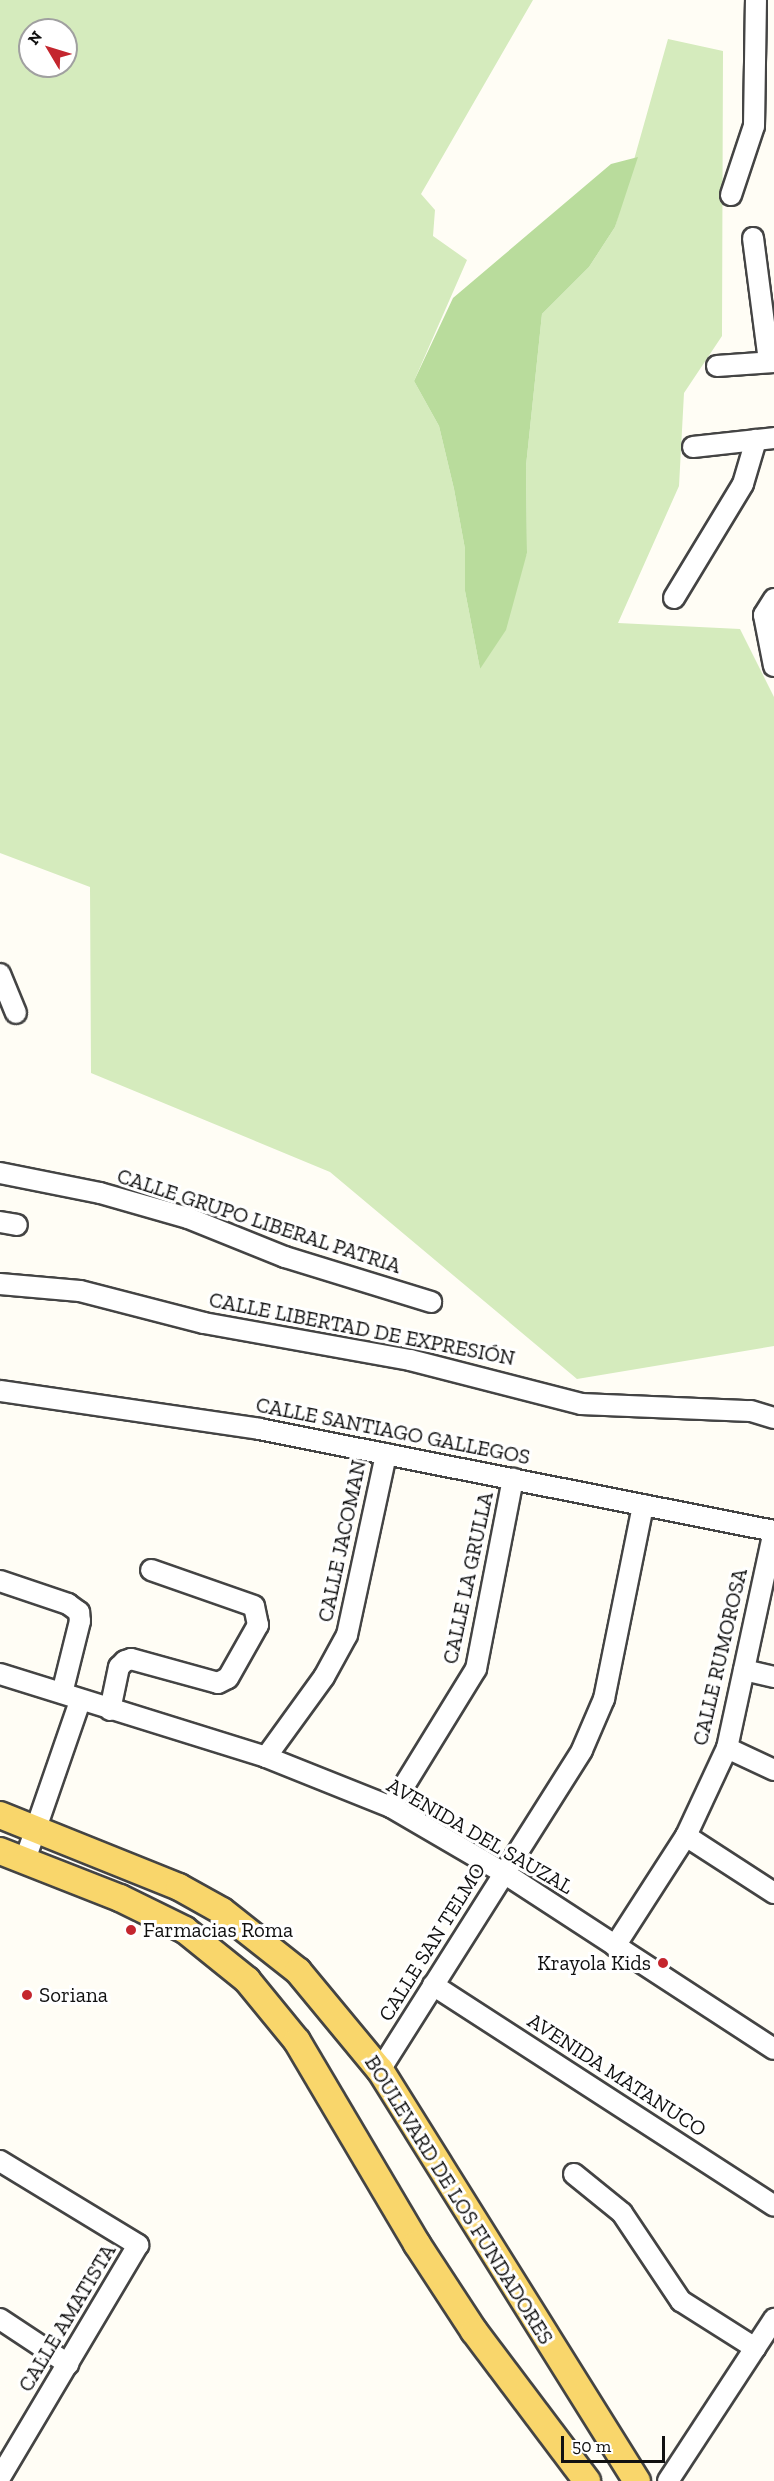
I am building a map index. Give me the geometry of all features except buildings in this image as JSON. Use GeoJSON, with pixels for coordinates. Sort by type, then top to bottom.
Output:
{"type":"FeatureCollection","features":[{"type":"Feature","properties":{"kind":"main road","name":"BOULEVARD DE LOS FUNDADORES"},"geometry":{"type":"LineString","coordinates":[[0,1815],[179,1887],[222,1911],[298,1971],[381,2070],[637,2481]]}},
{"type":"Feature","properties":{"kind":"main road"},"geometry":{"type":"LineString","coordinates":[[0,1851],[185,1930],[248,1980],[297,2041],[417,2244],[474,2331],[586,2481]]}},
{"type":"Feature","properties":{"kind":"street"},"geometry":{"type":"LineString","coordinates":[[730,195],[754,126],[765,84],[756,0]]}},
{"type":"Feature","properties":{"kind":"street"},"geometry":{"type":"LineString","coordinates":[[717,366],[771,362],[753,238]]}},
{"type":"Feature","properties":{"kind":"street"},"geometry":{"type":"LineString","coordinates":[[693,447],[765,439]]}},
{"type":"Feature","properties":{"kind":"street"},"geometry":{"type":"LineString","coordinates":[[674,598],[743,484],[765,439]]}},
{"type":"Feature","properties":{"kind":"street"},"geometry":{"type":"LineString","coordinates":[[769,607],[774,666]]}},
{"type":"Feature","properties":{"kind":"street"},"geometry":{"type":"LineString","coordinates":[[0,975],[16,1013]]}},
{"type":"Feature","properties":{"kind":"street","name":"CALLE GRUPO LIBERAL PATRIA"},"geometry":{"type":"LineString","coordinates":[[0,1173],[100,1193],[188,1218],[285,1257],[431,1302]]}},
{"type":"Feature","properties":{"kind":"street","name":"CALLE LIBERTAD DE EXPRESIÓN"},"geometry":{"type":"LineString","coordinates":[[0,1284],[80,1291],[204,1323],[421,1362],[581,1404],[751,1411],[774,1419]]}},
{"type":"Feature","properties":{"kind":"street","name":"CALLE SANTIAGO GALLEGOS"},"geometry":{"type":"LineString","coordinates":[[0,1391],[259,1429],[774,1531]]}},
{"type":"Feature","properties":{"kind":"street","name":"CALLE JACOMAN"},"geometry":{"type":"LineString","coordinates":[[266,1757],[324,1677],[347,1635],[386,1454]]}},
{"type":"Feature","properties":{"kind":"street","name":"CALLE LA GRULLA"},"geometry":{"type":"LineString","coordinates":[[391,1807],[476,1669],[513,1479]]}},
{"type":"Feature","properties":{"kind":"street","name":"CALLE SAN TELMO"},"geometry":{"type":"LineString","coordinates":[[381,2070],[582,1750],[604,1699],[643,1505]]}},
{"type":"Feature","properties":{"kind":"street","name":"CALLE RUMOROSA"},"geometry":{"type":"LineString","coordinates":[[615,1946],[686,1836],[727,1748],[774,1531]]}},
{"type":"Feature","properties":{"kind":"street"},"geometry":{"type":"LineString","coordinates":[[110,1710],[119,1667],[125,1661],[131,1659],[218,1683],[228,1678],[258,1625],[254,1606],[151,1570]]}},
{"type":"Feature","properties":{"kind":"street"},"geometry":{"type":"LineString","coordinates":[[0,1581],[68,1604],[79,1612],[80,1622],[71,1697],[36,1828],[25,1860]]}},
{"type":"Feature","properties":{"kind":"street"},"geometry":{"type":"LineString","coordinates":[[744,1670],[774,1677]]}},
{"type":"Feature","properties":{"kind":"street","name":"AVENIDA DEL SAUZAL"},"geometry":{"type":"LineString","coordinates":[[0,1674],[266,1757],[391,1807],[504,1873],[774,2049]]}},
{"type":"Feature","properties":{"kind":"street"},"geometry":{"type":"LineString","coordinates":[[727,1748],[774,1770]]}},
{"type":"Feature","properties":{"kind":"street"},"geometry":{"type":"LineString","coordinates":[[686,1836],[774,1893]]}},
{"type":"Feature","properties":{"kind":"street","name":"AVENIDA MATANUCO"},"geometry":{"type":"LineString","coordinates":[[433,1985],[774,2206]]}},
{"type":"Feature","properties":{"kind":"street","name":"CALLE AMATISTA"},"geometry":{"type":"LineString","coordinates":[[0,2161],[138,2246],[3,2477]]}},
{"type":"Feature","properties":{"kind":"street"},"geometry":{"type":"LineString","coordinates":[[574,2174],[622,2213],[681,2301],[755,2348]]}},
{"type":"Feature","properties":{"kind":"street"},"geometry":{"type":"LineString","coordinates":[[0,2319],[68,2364]]}},
{"type":"Feature","properties":{"kind":"street"},"geometry":{"type":"LineString","coordinates":[[668,2481],[774,2319]]}},
{"type":"Feature","properties":{"kind":"green space"},"geometry":{"type":"Polygon","coordinates":[[[0,0],[533,0],[421,194],[435,210],[433,236],[467,260],[414,381],[439,426],[454,489],[465,549],[465,591],[480,669],[527,553],[526,466],[542,314],[589,267],[615,227],[668,39],[723,51],[722,336],[684,393],[679,486],[618,623],[740,629],[774,697],[774,1346],[577,1379],[330,1172],[91,1073],[90,887],[0,853],[0,0]]]}},
{"type":"Feature","properties":{"kind":"green space"},"geometry":{"type":"Polygon","coordinates":[[[638,157],[615,227],[589,267],[542,314],[526,466],[527,553],[506,630],[480,669],[465,591],[465,549],[454,489],[439,426],[414,381],[453,298],[611,164],[638,157]]]}},
{"type":"Feature","properties":{"kind":"place","name":"Farmacias Roma"},"geometry":{"type":"Point","coordinates":[131,1930]}},
{"type":"Feature","properties":{"kind":"place","name":"Krayola Kids"},"geometry":{"type":"Point","coordinates":[663,1963]}},
{"type":"Feature","properties":{"kind":"place","name":"Soriana"},"geometry":{"type":"Point","coordinates":[27,1995]}}]}
